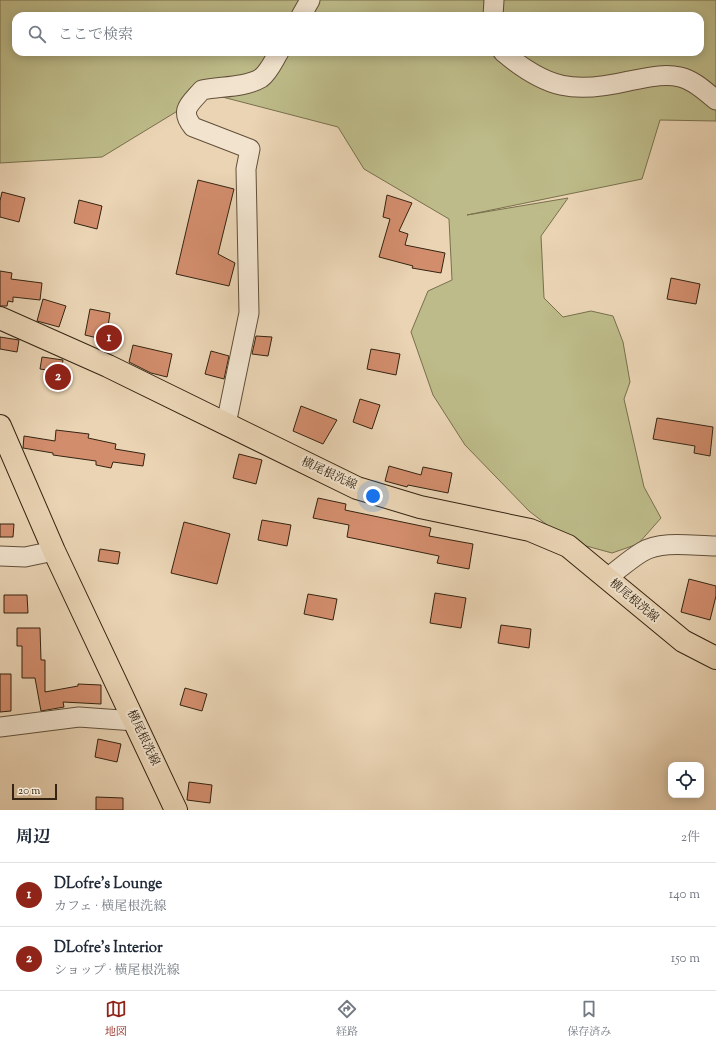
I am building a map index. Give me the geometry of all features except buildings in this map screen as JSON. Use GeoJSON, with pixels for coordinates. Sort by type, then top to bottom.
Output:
{"type":"FeatureCollection","features":[{"type":"Feature","properties":{"kind":"main road","name":"横尾根洗線"},"geometry":{"type":"LineString","coordinates":[[0,318],[108,366],[357,488],[420,507],[530,530],[568,546],[683,641],[716,658]]}},
{"type":"Feature","properties":{"kind":"main road","name":"横尾根洗線"},"geometry":{"type":"LineString","coordinates":[[0,426],[54,551],[176,810]]}},
{"type":"Feature","properties":{"kind":"street"},"geometry":{"type":"LineString","coordinates":[[303,12],[310,0]]}},
{"type":"Feature","properties":{"kind":"street"},"geometry":{"type":"LineString","coordinates":[[493,12],[494,0]]}},
{"type":"Feature","properties":{"kind":"street"},"geometry":{"type":"LineString","coordinates":[[226,424],[250,313],[246,169],[250,149],[193,127],[187,120],[185,112],[188,105],[202,90],[231,86],[260,78],[267,72],[277,56]]}},
{"type":"Feature","properties":{"kind":"street"},"geometry":{"type":"LineString","coordinates":[[507,56],[530,73],[552,84],[577,88],[603,87],[667,75],[688,80],[716,100]]}},
{"type":"Feature","properties":{"kind":"street"},"geometry":{"type":"LineString","coordinates":[[607,578],[642,552],[653,548],[670,545],[716,546]]}},
{"type":"Feature","properties":{"kind":"street"},"geometry":{"type":"LineString","coordinates":[[0,556],[26,558],[54,551]]}},
{"type":"Feature","properties":{"kind":"street"},"geometry":{"type":"LineString","coordinates":[[0,727],[79,717],[135,721]]}},
{"type":"Feature","properties":{"kind":"shaded area"},"geometry":{"type":"Polygon","coordinates":[[[0,0],[716,0],[716,121],[660,120],[642,179],[467,215],[568,198],[541,236],[544,298],[563,317],[591,311],[613,316],[623,342],[630,382],[624,399],[644,487],[661,518],[638,544],[612,553],[568,541],[529,511],[465,445],[433,395],[411,332],[428,291],[452,280],[449,219],[364,169],[338,127],[207,93],[102,157],[0,163],[0,0]]]}},
{"type":"Feature","properties":{"kind":"place","name":"DLofre's Lounge"},"geometry":{"type":"Point","coordinates":[109,338]}},
{"type":"Feature","properties":{"kind":"place","name":"DLofre's Interior"},"geometry":{"type":"Point","coordinates":[58,377]}}]}
